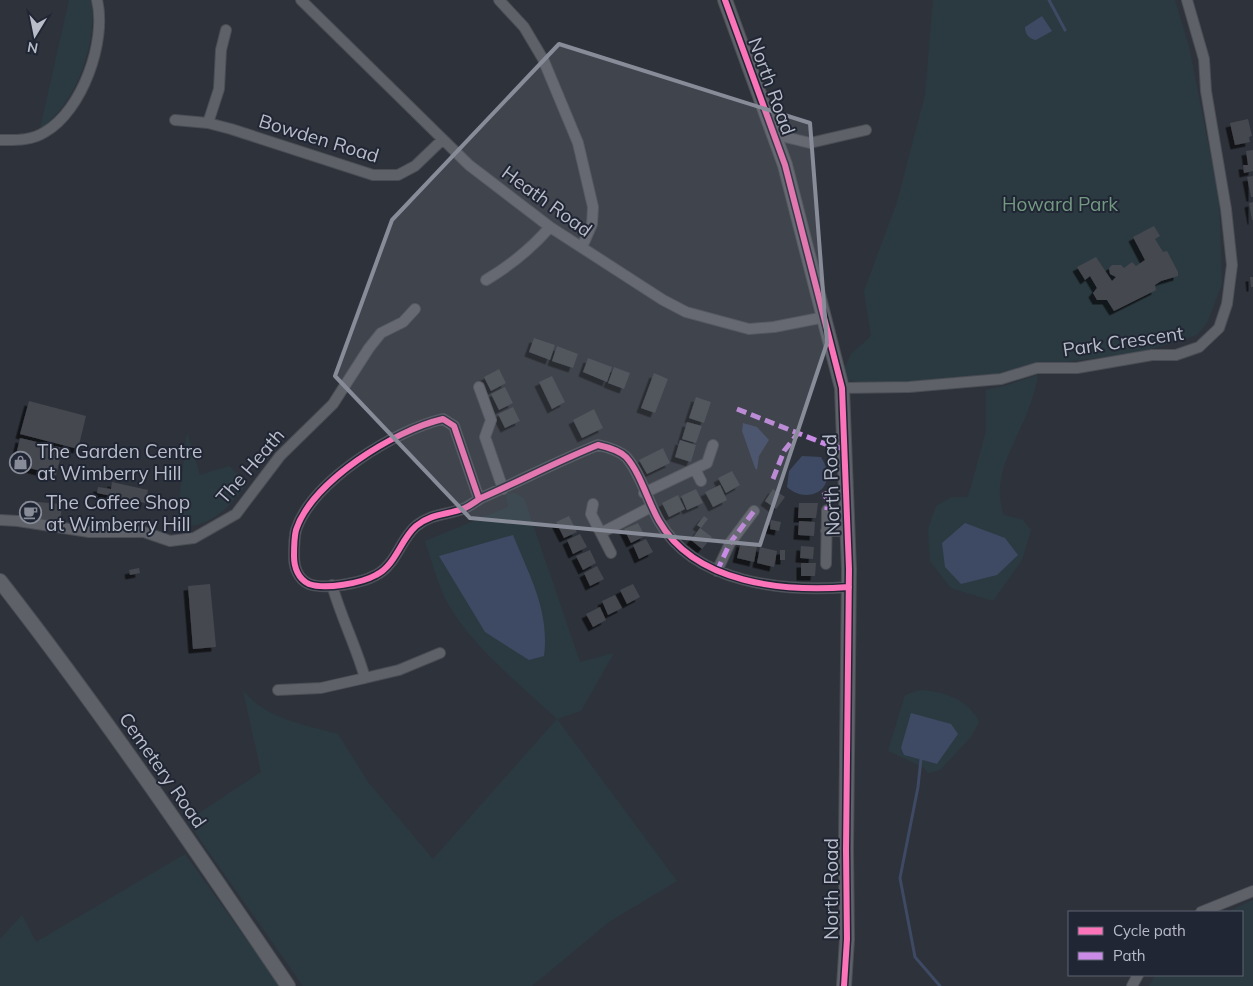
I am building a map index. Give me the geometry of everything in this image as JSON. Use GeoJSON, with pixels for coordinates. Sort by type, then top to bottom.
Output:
{"type":"FeatureCollection","features":[{"type":"Feature","properties":{"kind":"street"},"geometry":{"type":"LineString","coordinates":[[0,140],[20,140],[34,137],[44,133],[65,118],[76,99],[96,49],[100,24],[97,0]]}},
{"type":"Feature","properties":{"kind":"street","name":"Heath Road"},"geometry":{"type":"LineString","coordinates":[[301,0],[468,166],[550,227],[663,300],[686,312],[709,320],[749,329],[774,327],[824,316]]}},
{"type":"Feature","properties":{"kind":"street"},"geometry":{"type":"LineString","coordinates":[[499,0],[524,27],[543,59],[578,143],[593,207],[592,224],[582,247]]}},
{"type":"Feature","properties":{"kind":"street","name":"North Road"},"geometry":{"type":"LineString","coordinates":[[726,0],[785,165],[842,388],[849,587],[846,850],[847,939],[844,986]]}},
{"type":"Feature","properties":{"kind":"street","name":"Park Crescent"},"geometry":{"type":"LineString","coordinates":[[842,388],[909,387],[1001,380],[1037,368],[1077,368],[1152,355],[1176,355],[1198,347],[1219,328],[1227,304],[1231,256],[1218,158],[1206,91],[1204,59],[1186,0]]}},
{"type":"Feature","properties":{"kind":"street"},"geometry":{"type":"LineString","coordinates":[[208,123],[219,89],[221,50],[226,30]]}},
{"type":"Feature","properties":{"kind":"street","name":"Bowden Road"},"geometry":{"type":"LineString","coordinates":[[174,120],[208,123],[374,175],[398,175],[415,166],[442,140]]}},
{"type":"Feature","properties":{"kind":"street"},"geometry":{"type":"LineString","coordinates":[[774,134],[810,142],[866,130]]}},
{"type":"Feature","properties":{"kind":"street"},"geometry":{"type":"LineString","coordinates":[[486,280],[513,263],[536,243],[550,227]]}},
{"type":"Feature","properties":{"kind":"street","name":"The Heath"},"geometry":{"type":"LineString","coordinates":[[0,520],[89,532],[144,532],[170,541],[194,538],[236,514],[280,456],[333,404],[369,348],[381,333],[403,322],[415,309]]}},
{"type":"Feature","properties":{"kind":"street"},"geometry":{"type":"LineString","coordinates":[[479,387],[492,420],[485,437],[503,489]]}},
{"type":"Feature","properties":{"kind":"street"},"geometry":{"type":"LineString","coordinates":[[479,499],[454,426],[443,420],[423,424],[368,452],[337,476],[324,490],[307,511],[296,529],[294,558],[296,571],[309,584],[332,585],[359,582],[377,575],[392,562],[415,527],[435,515],[465,508],[479,499],[598,444],[625,456],[634,468],[660,524],[686,553],[717,571],[752,581],[779,585],[849,587]]}},
{"type":"Feature","properties":{"kind":"street"},"geometry":{"type":"LineString","coordinates":[[644,493],[707,463],[713,445]]}},
{"type":"Feature","properties":{"kind":"street"},"geometry":{"type":"LineString","coordinates":[[695,468],[701,482]]}},
{"type":"Feature","properties":{"kind":"street"},"geometry":{"type":"LineString","coordinates":[[593,504],[591,514],[611,554]]}},
{"type":"Feature","properties":{"kind":"street"},"geometry":{"type":"LineString","coordinates":[[601,532],[651,507]]}},
{"type":"Feature","properties":{"kind":"street"},"geometry":{"type":"LineString","coordinates":[[717,571],[730,543],[754,510]]}},
{"type":"Feature","properties":{"kind":"street"},"geometry":{"type":"LineString","coordinates":[[826,510],[826,564]]}},
{"type":"Feature","properties":{"kind":"street"},"geometry":{"type":"LineString","coordinates":[[826,531],[848,531]]}},
{"type":"Feature","properties":{"kind":"street","name":"Cemetery Road"},"geometry":{"type":"LineString","coordinates":[[0,581],[71,673],[179,825],[288,986]]}},
{"type":"Feature","properties":{"kind":"street"},"geometry":{"type":"LineString","coordinates":[[332,585],[338,607],[351,632],[365,678]]}},
{"type":"Feature","properties":{"kind":"street"},"geometry":{"type":"LineString","coordinates":[[278,690],[321,688],[365,678],[399,670],[440,653]]}},
{"type":"Feature","properties":{"kind":"street"},"geometry":{"type":"LineString","coordinates":[[1203,911],[1253,891]]}},
{"type":"Feature","properties":{"kind":"highlighted area"},"geometry":{"type":"Polygon","coordinates":[[[559,44],[810,123],[827,343],[760,545],[470,518],[335,376],[392,220],[559,44]]]}},
{"type":"Feature","properties":{"kind":"green space"},"geometry":{"type":"Polygon","coordinates":[[[69,0],[92,0],[93,17],[88,53],[74,89],[53,118],[40,129],[69,0]]]}},
{"type":"Feature","properties":{"kind":"green space","name":"Howard Park"},"geometry":{"type":"Polygon","coordinates":[[[933,0],[1175,0],[1189,47],[1219,198],[1222,284],[1207,323],[1197,335],[1142,352],[1058,363],[966,379],[882,385],[839,379],[851,354],[871,336],[864,291],[897,202],[925,95],[933,0]]]}},
{"type":"Feature","properties":{"kind":"green space"},"geometry":{"type":"Polygon","coordinates":[[[1038,375],[1025,418],[1002,472],[1000,486],[1000,500],[1004,515],[1023,520],[1031,530],[1022,560],[993,601],[951,588],[930,561],[928,529],[936,506],[952,497],[968,497],[986,431],[986,390],[1038,375]]]}},
{"type":"Feature","properties":{"kind":"green space"},"geometry":{"type":"Polygon","coordinates":[[[187,432],[200,475],[229,466],[247,484],[232,502],[209,520],[200,524],[176,528],[187,432]]]}},
{"type":"Feature","properties":{"kind":"green space"},"geometry":{"type":"Polygon","coordinates":[[[506,493],[515,493],[524,498],[580,662],[614,653],[581,711],[557,719],[503,670],[466,630],[445,598],[425,541],[508,507],[506,493]]]}},
{"type":"Feature","properties":{"kind":"green space"},"geometry":{"type":"Polygon","coordinates":[[[243,690],[262,708],[286,720],[338,734],[368,782],[433,859],[557,719],[677,881],[609,922],[532,986],[303,986],[187,821],[261,772],[243,690]]]}},
{"type":"Feature","properties":{"kind":"green space"},"geometry":{"type":"Polygon","coordinates":[[[921,690],[947,695],[962,702],[979,722],[971,737],[940,770],[928,773],[923,767],[888,751],[905,695],[921,690]],[[958,734],[904,755],[937,764],[958,734]]]}},
{"type":"Feature","properties":{"kind":"green space"},"geometry":{"type":"Polygon","coordinates":[[[185,854],[280,986],[0,986],[0,939],[22,915],[36,942],[185,854]]]}},
{"type":"Feature","properties":{"kind":"green space"},"geometry":{"type":"Polygon","coordinates":[[[1253,900],[1253,986],[1149,986],[1154,976],[1243,976],[1243,911],[1229,911],[1253,900]]]}},
{"type":"Feature","properties":{"kind":"water"},"geometry":{"type":"Polygon","coordinates":[[[1042,16],[1052,31],[1036,40],[1031,39],[1025,27],[1042,16]]]}},
{"type":"Feature","properties":{"kind":"water"},"geometry":{"type":"Polygon","coordinates":[[[743,423],[757,427],[769,440],[759,456],[757,470],[742,431],[743,423]]]}},
{"type":"Feature","properties":{"kind":"water"},"geometry":{"type":"Polygon","coordinates":[[[802,456],[821,457],[826,468],[827,478],[825,486],[812,494],[804,495],[787,487],[789,471],[802,456]]]}},
{"type":"Feature","properties":{"kind":"water"},"geometry":{"type":"Polygon","coordinates":[[[965,523],[1005,538],[1018,555],[997,575],[961,584],[945,567],[942,543],[965,523]]]}},
{"type":"Feature","properties":{"kind":"water"},"geometry":{"type":"Polygon","coordinates":[[[513,535],[537,594],[544,624],[544,656],[529,660],[485,632],[439,556],[513,535]]]}},
{"type":"Feature","properties":{"kind":"water"},"geometry":{"type":"Polygon","coordinates":[[[911,713],[951,724],[958,734],[937,764],[904,755],[901,748],[911,713]]]}},
{"type":"Feature","properties":{"kind":"building"},"geometry":{"type":"Polygon","coordinates":[[[1248,119],[1252,136],[1249,137],[1250,142],[1235,145],[1230,123],[1248,119]]]}},
{"type":"Feature","properties":{"kind":"building"},"geometry":{"type":"Polygon","coordinates":[[[1253,150],[1253,171],[1244,173],[1243,165],[1248,165],[1246,151],[1253,150]]]}},
{"type":"Feature","properties":{"kind":"building"},"geometry":{"type":"Polygon","coordinates":[[[1253,176],[1253,197],[1251,197],[1247,177],[1253,176]]]}},
{"type":"Feature","properties":{"kind":"building"},"geometry":{"type":"Polygon","coordinates":[[[1253,202],[1253,220],[1252,220],[1249,203],[1253,202]]]}},
{"type":"Feature","properties":{"kind":"building"},"geometry":{"type":"Polygon","coordinates":[[[1154,226],[1160,236],[1155,239],[1163,252],[1167,251],[1178,272],[1178,276],[1161,281],[1155,285],[1156,290],[1114,311],[1107,300],[1097,300],[1093,293],[1097,288],[1090,276],[1085,280],[1077,267],[1096,257],[1112,281],[1116,277],[1110,274],[1109,268],[1112,265],[1121,265],[1124,268],[1132,262],[1136,266],[1145,260],[1133,237],[1154,226]]]}},
{"type":"Feature","properties":{"kind":"building"},"geometry":{"type":"Polygon","coordinates":[[[1250,277],[1253,277],[1253,287],[1251,287],[1250,277]]]}},
{"type":"Feature","properties":{"kind":"building"},"geometry":{"type":"Polygon","coordinates":[[[534,338],[555,345],[550,360],[529,352],[534,338]]]}},
{"type":"Feature","properties":{"kind":"building"},"geometry":{"type":"Polygon","coordinates":[[[557,346],[578,354],[573,368],[552,361],[557,346]]]}},
{"type":"Feature","properties":{"kind":"building"},"geometry":{"type":"Polygon","coordinates":[[[588,358],[612,367],[607,382],[583,372],[588,358]]]}},
{"type":"Feature","properties":{"kind":"building"},"geometry":{"type":"Polygon","coordinates":[[[614,367],[630,373],[624,389],[608,383],[614,367]]]}},
{"type":"Feature","properties":{"kind":"building"},"geometry":{"type":"Polygon","coordinates":[[[499,369],[506,383],[491,391],[484,377],[499,369]]]}},
{"type":"Feature","properties":{"kind":"building"},"geometry":{"type":"Polygon","coordinates":[[[654,373],[668,379],[655,413],[641,408],[654,373]]]}},
{"type":"Feature","properties":{"kind":"building"},"geometry":{"type":"Polygon","coordinates":[[[552,376],[565,402],[552,409],[539,382],[552,376]]]}},
{"type":"Feature","properties":{"kind":"building"},"geometry":{"type":"Polygon","coordinates":[[[505,387],[513,403],[499,410],[491,394],[505,387]]]}},
{"type":"Feature","properties":{"kind":"building"},"geometry":{"type":"Polygon","coordinates":[[[696,397],[711,402],[704,423],[689,418],[696,397]]]}},
{"type":"Feature","properties":{"kind":"building"},"geometry":{"type":"Polygon","coordinates":[[[29,401],[86,416],[78,449],[20,434],[29,401]]]}},
{"type":"Feature","properties":{"kind":"building"},"geometry":{"type":"Polygon","coordinates":[[[513,407],[520,421],[505,428],[498,414],[513,407]]]}},
{"type":"Feature","properties":{"kind":"building"},"geometry":{"type":"Polygon","coordinates":[[[594,409],[603,428],[582,438],[573,420],[594,409]]]}},
{"type":"Feature","properties":{"kind":"building"},"geometry":{"type":"Polygon","coordinates":[[[687,422],[702,426],[696,443],[682,439],[687,422]]]}},
{"type":"Feature","properties":{"kind":"building"},"geometry":{"type":"Polygon","coordinates":[[[20,438],[63,448],[56,475],[14,464],[20,438]]]}},
{"type":"Feature","properties":{"kind":"building"},"geometry":{"type":"Polygon","coordinates":[[[680,440],[696,445],[691,462],[675,457],[680,440]]]}},
{"type":"Feature","properties":{"kind":"building"},"geometry":{"type":"Polygon","coordinates":[[[663,448],[670,463],[647,474],[639,460],[663,448]]]}},
{"type":"Feature","properties":{"kind":"building"},"geometry":{"type":"Polygon","coordinates":[[[732,471],[740,485],[726,493],[718,478],[732,471]]]}},
{"type":"Feature","properties":{"kind":"building"},"geometry":{"type":"Polygon","coordinates":[[[112,482],[148,490],[145,503],[97,493],[98,487],[111,489],[112,482]]]}},
{"type":"Feature","properties":{"kind":"building"},"geometry":{"type":"Polygon","coordinates":[[[720,485],[727,500],[713,507],[705,492],[720,485]]]}},
{"type":"Feature","properties":{"kind":"building"},"geometry":{"type":"Polygon","coordinates":[[[696,489],[703,503],[687,510],[681,496],[696,489]]]}},
{"type":"Feature","properties":{"kind":"building"},"geometry":{"type":"Polygon","coordinates":[[[773,489],[785,497],[776,509],[765,501],[773,489]]]}},
{"type":"Feature","properties":{"kind":"building"},"geometry":{"type":"Polygon","coordinates":[[[678,495],[685,509],[669,517],[662,503],[678,495]]]}},
{"type":"Feature","properties":{"kind":"building"},"geometry":{"type":"Polygon","coordinates":[[[25,501],[62,504],[60,525],[23,521],[25,501]]]}},
{"type":"Feature","properties":{"kind":"building"},"geometry":{"type":"Polygon","coordinates":[[[799,503],[818,503],[816,518],[798,518],[799,503]]]}},
{"type":"Feature","properties":{"kind":"building"},"geometry":{"type":"Polygon","coordinates":[[[569,516],[577,532],[564,538],[556,522],[569,516]]]}},
{"type":"Feature","properties":{"kind":"building"},"geometry":{"type":"Polygon","coordinates":[[[704,516],[708,519],[701,528],[697,525],[704,516]]]}},
{"type":"Feature","properties":{"kind":"building"},"geometry":{"type":"Polygon","coordinates":[[[771,520],[781,522],[779,531],[770,529],[771,520]]]}},
{"type":"Feature","properties":{"kind":"building"},"geometry":{"type":"Polygon","coordinates":[[[799,521],[815,522],[814,536],[798,535],[799,521]]]}},
{"type":"Feature","properties":{"kind":"building"},"geometry":{"type":"Polygon","coordinates":[[[638,523],[645,536],[631,543],[624,529],[638,523]]]}},
{"type":"Feature","properties":{"kind":"building"},"geometry":{"type":"Polygon","coordinates":[[[700,528],[712,537],[702,549],[691,540],[700,528]]]}},
{"type":"Feature","properties":{"kind":"building"},"geometry":{"type":"Polygon","coordinates":[[[580,534],[587,547],[573,554],[567,540],[580,534]]]}},
{"type":"Feature","properties":{"kind":"building"},"geometry":{"type":"Polygon","coordinates":[[[646,539],[653,552],[639,559],[633,545],[646,539]]]}},
{"type":"Feature","properties":{"kind":"building"},"geometry":{"type":"Polygon","coordinates":[[[741,542],[757,546],[754,562],[737,558],[741,542]]]}},
{"type":"Feature","properties":{"kind":"building"},"geometry":{"type":"Polygon","coordinates":[[[801,546],[814,547],[813,559],[800,558],[801,546]]]}},
{"type":"Feature","properties":{"kind":"building"},"geometry":{"type":"Polygon","coordinates":[[[760,547],[777,551],[774,567],[757,563],[760,547]]]}},
{"type":"Feature","properties":{"kind":"building"},"geometry":{"type":"Polygon","coordinates":[[[590,550],[596,563],[583,570],[576,556],[590,550]]]}},
{"type":"Feature","properties":{"kind":"building"},"geometry":{"type":"Polygon","coordinates":[[[780,550],[785,550],[785,560],[780,560],[780,550]]]}},
{"type":"Feature","properties":{"kind":"building"},"geometry":{"type":"Polygon","coordinates":[[[801,563],[816,563],[815,576],[801,576],[801,563]]]}},
{"type":"Feature","properties":{"kind":"building"},"geometry":{"type":"Polygon","coordinates":[[[597,566],[604,579],[590,586],[584,573],[597,566]]]}},
{"type":"Feature","properties":{"kind":"building"},"geometry":{"type":"Polygon","coordinates":[[[139,568],[140,573],[130,575],[129,570],[139,568]]]}},
{"type":"Feature","properties":{"kind":"building"},"geometry":{"type":"Polygon","coordinates":[[[210,584],[216,647],[193,649],[188,586],[210,584]]]}},
{"type":"Feature","properties":{"kind":"building"},"geometry":{"type":"Polygon","coordinates":[[[633,584],[640,597],[627,604],[620,590],[633,584]]]}},
{"type":"Feature","properties":{"kind":"building"},"geometry":{"type":"Polygon","coordinates":[[[615,595],[622,608],[608,615],[602,601],[615,595]]]}},
{"type":"Feature","properties":{"kind":"building"},"geometry":{"type":"Polygon","coordinates":[[[600,607],[606,620],[593,627],[586,614],[600,607]]]}},
{"type":"Feature","properties":{"kind":"waterway"},"geometry":{"type":"LineString","coordinates":[[1049,0],[1065,30]]}},
{"type":"Feature","properties":{"kind":"waterway"},"geometry":{"type":"LineString","coordinates":[[921,759],[918,787],[900,878],[915,957],[940,986]]}},
{"type":"Feature","properties":{"kind":"marked path"},"geometry":{"type":"LineString","coordinates":[[737,409],[833,447],[846,448]]}},
{"type":"Feature","properties":{"kind":"marked path"},"geometry":{"type":"LineString","coordinates":[[773,479],[784,451],[799,432]]}},
{"type":"Feature","properties":{"kind":"marked path"},"geometry":{"type":"LineString","coordinates":[[824,492],[827,500],[827,510]]}},
{"type":"Feature","properties":{"kind":"marked path"},"geometry":{"type":"LineString","coordinates":[[717,571],[730,543],[754,511]]}},
{"type":"Feature","properties":{"kind":"cycle path"},"geometry":{"type":"LineString","coordinates":[[725,0],[785,165],[842,388],[849,569],[847,939],[844,986]]}},
{"type":"Feature","properties":{"kind":"cycle path"},"geometry":{"type":"LineString","coordinates":[[479,499],[454,426],[443,419],[402,434],[358,460],[337,476],[305,512],[296,530],[294,540],[294,560],[299,576],[305,582],[316,586],[343,585],[370,578],[383,571],[406,538],[422,522],[434,516],[465,508],[481,498],[598,445],[609,448],[626,457],[636,471],[659,521],[675,542],[695,559],[718,571],[743,580],[770,585],[797,588],[849,587]]}},
{"type":"Feature","properties":{"kind":"place","name":"The Garden Centre at Wimberry Hill"},"geometry":{"type":"Point","coordinates":[21,462]}},
{"type":"Feature","properties":{"kind":"place","name":"The Coffee Shop at Wimberry Hill"},"geometry":{"type":"Point","coordinates":[30,513]}}]}
